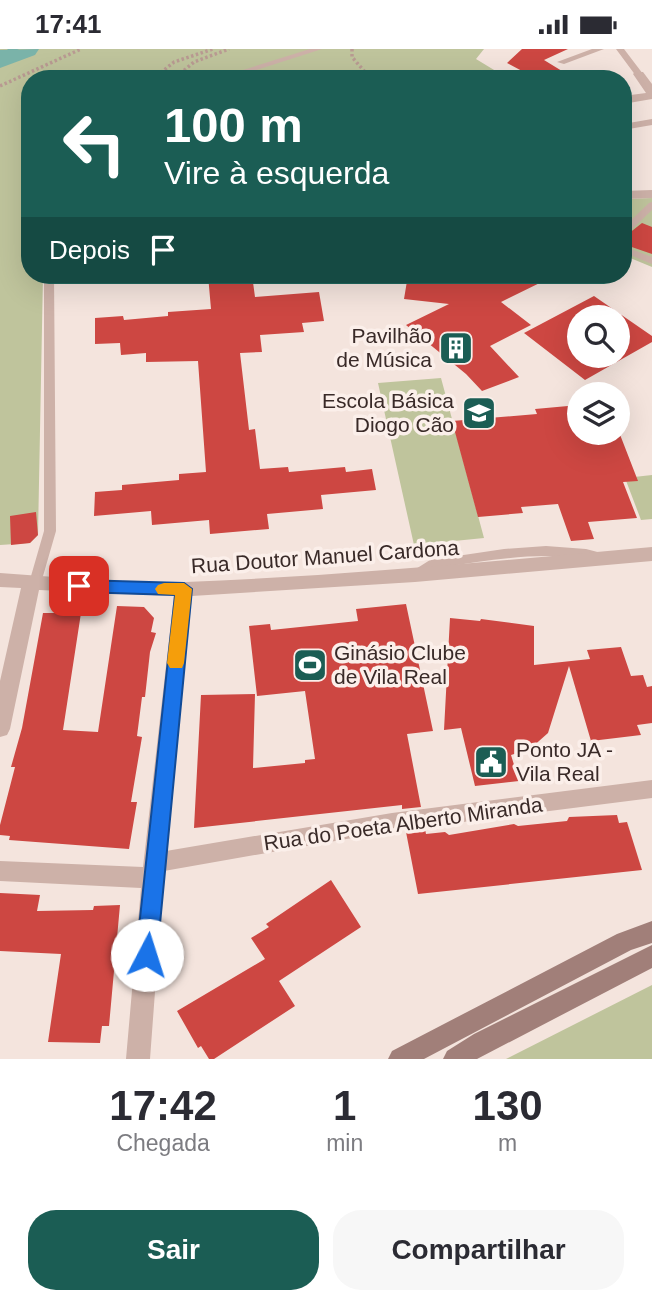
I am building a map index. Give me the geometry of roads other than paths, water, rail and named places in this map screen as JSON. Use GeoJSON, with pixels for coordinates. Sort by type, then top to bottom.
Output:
{"type":"FeatureCollection","features":[{"type":"Feature","properties":{"kind":"main road"},"geometry":{"type":"LineString","coordinates":[[400,1059],[625,942],[652,932]]}},
{"type":"Feature","properties":{"kind":"main road"},"geometry":{"type":"LineString","coordinates":[[455,1059],[482,1042],[652,956]]}},
{"type":"Feature","properties":{"kind":"street"},"geometry":{"type":"LineString","coordinates":[[632,98],[652,94],[639,74]]}},
{"type":"Feature","properties":{"kind":"street"},"geometry":{"type":"LineString","coordinates":[[632,195],[652,194]]}},
{"type":"Feature","properties":{"kind":"street","name":"Rua Doutor Manuel Cardona"},"geometry":{"type":"LineString","coordinates":[[0,580],[184,589],[415,575],[652,554]]}},
{"type":"Feature","properties":{"kind":"street"},"geometry":{"type":"LineString","coordinates":[[0,729],[24,608],[34,583]]}},
{"type":"Feature","properties":{"kind":"street"},"geometry":{"type":"LineString","coordinates":[[138,1059],[154,870],[184,589]]}},
{"type":"Feature","properties":{"kind":"street","name":"Rua do Poeta Alberto Miranda"},"geometry":{"type":"LineString","coordinates":[[0,871],[154,870],[392,822],[652,789]]}},
{"type":"Feature","properties":{"kind":"lane"},"geometry":{"type":"LineString","coordinates":[[248,70],[318,49]]}},
{"type":"Feature","properties":{"kind":"lane"},"geometry":{"type":"LineString","coordinates":[[561,62],[600,49]]}},
{"type":"Feature","properties":{"kind":"lane"},"geometry":{"type":"LineString","coordinates":[[620,49],[639,74]]}},
{"type":"Feature","properties":{"kind":"lane"},"geometry":{"type":"LineString","coordinates":[[632,125],[652,122]]}},
{"type":"Feature","properties":{"kind":"lane"},"geometry":{"type":"LineString","coordinates":[[632,224],[652,205]]}},
{"type":"Feature","properties":{"kind":"lane"},"geometry":{"type":"LineString","coordinates":[[632,253],[652,261]]}},
{"type":"Feature","properties":{"kind":"lane"},"geometry":{"type":"LineString","coordinates":[[34,583],[50,531],[49,284]]}},
{"type":"Feature","properties":{"kind":"waterway"},"geometry":{"type":"LineString","coordinates":[[10,49],[18,52]]}},
{"type":"Feature","properties":{"kind":"waterway"},"geometry":{"type":"LineString","coordinates":[[0,60],[25,49]]}},
{"type":"Feature","properties":{"kind":"place","name":"Pavilhão de Música"},"geometry":{"type":"Point","coordinates":[456,348]}},
{"type":"Feature","properties":{"kind":"place","name":"Escola Básica Diogo Cão"},"geometry":{"type":"Point","coordinates":[479,413]}},
{"type":"Feature","properties":{"kind":"place","name":"Ginásio Clube de Vila Real"},"geometry":{"type":"Point","coordinates":[310,665]}},
{"type":"Feature","properties":{"kind":"place","name":"Ponto JA - Vila Real"},"geometry":{"type":"Point","coordinates":[491,762]}}]}
